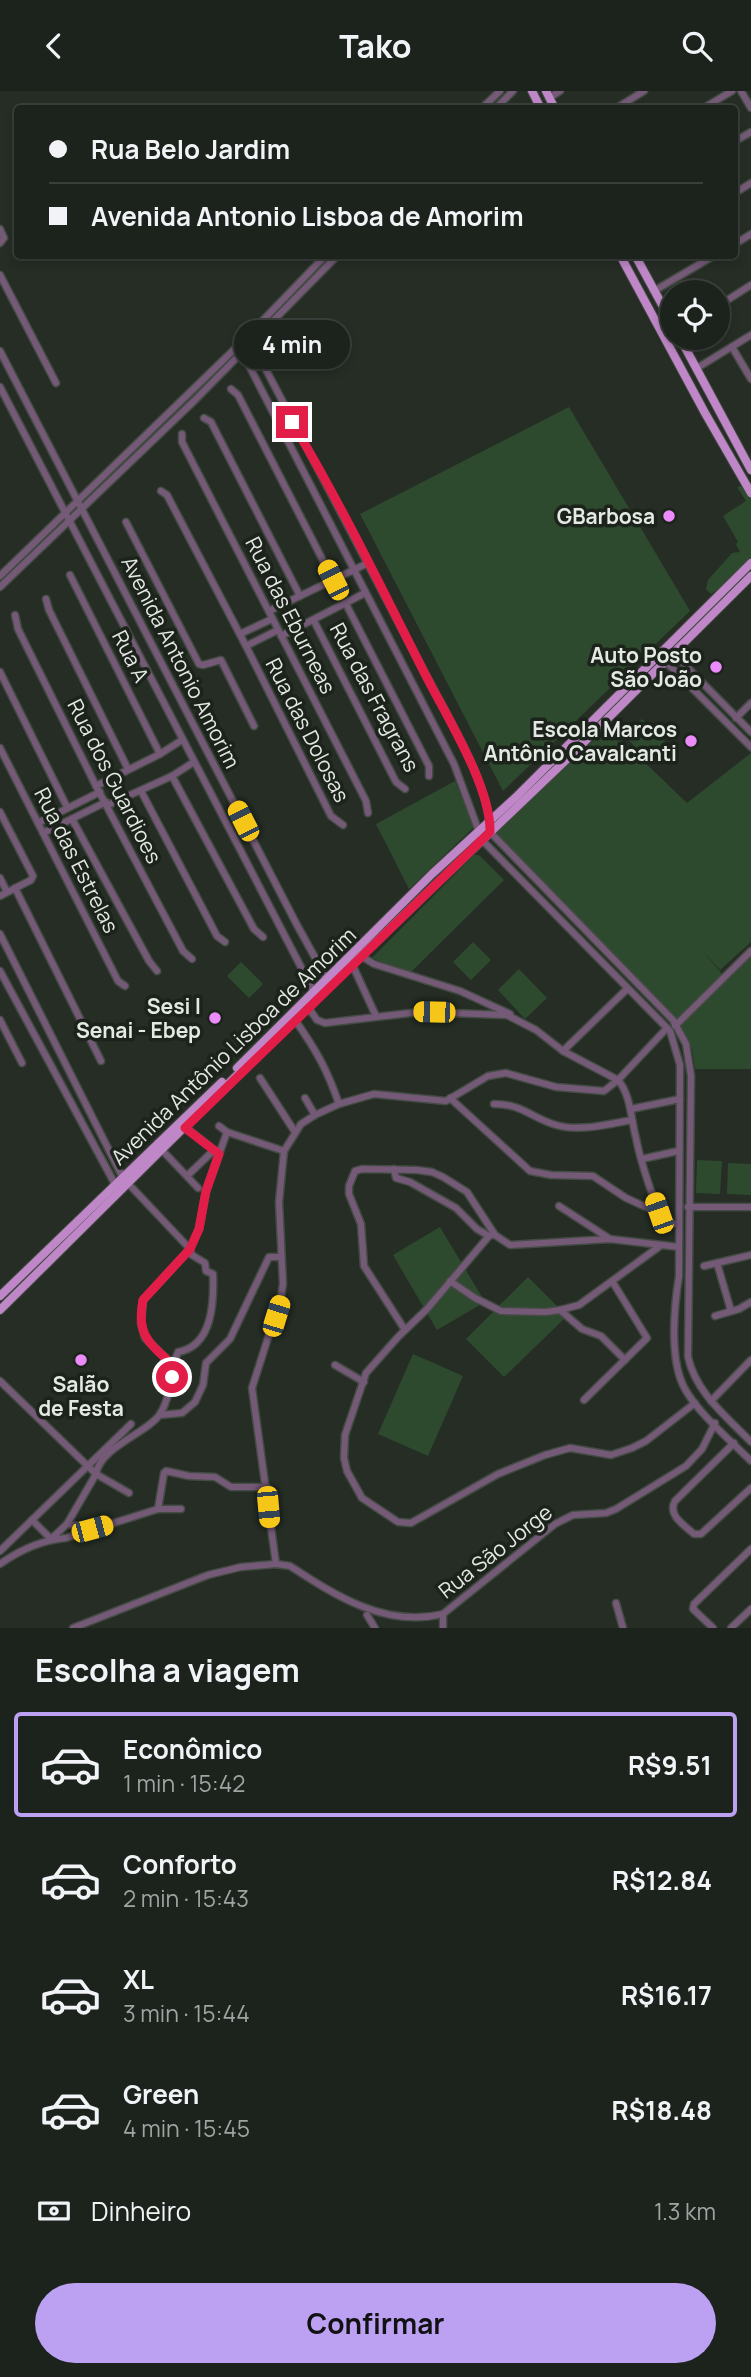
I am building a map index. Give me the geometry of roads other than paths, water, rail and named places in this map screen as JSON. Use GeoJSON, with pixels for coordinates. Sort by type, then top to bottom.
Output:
{"type":"FeatureCollection","features":[{"type":"Feature","properties":{"kind":"main road"},"geometry":{"type":"LineString","coordinates":[[622,259],[660,322]]}},
{"type":"Feature","properties":{"kind":"main road"},"geometry":{"type":"LineString","coordinates":[[637,259],[660,302]]}},
{"type":"Feature","properties":{"kind":"main road"},"geometry":{"type":"LineString","coordinates":[[675,350],[751,493]]}},
{"type":"Feature","properties":{"kind":"main road"},"geometry":{"type":"LineString","coordinates":[[687,350],[751,470]]}},
{"type":"Feature","properties":{"kind":"main road"},"geometry":{"type":"LineString","coordinates":[[662,658],[751,563]]}},
{"type":"Feature","properties":{"kind":"main road"},"geometry":{"type":"LineString","coordinates":[[670,650],[751,576]]}},
{"type":"Feature","properties":{"kind":"main road","name":"Avenida Antônio Lisboa de Amorim"},"geometry":{"type":"LineString","coordinates":[[125,1181],[329,983],[480,830],[662,658]]}},
{"type":"Feature","properties":{"kind":"main road","name":"Avenida Antônio Lisboa de Amorim"},"geometry":{"type":"LineString","coordinates":[[329,983],[361,956],[566,760],[662,658]]}},
{"type":"Feature","properties":{"kind":"main road","name":"Avenida Antônio Lisboa de Amorim"},"geometry":{"type":"LineString","coordinates":[[0,1296],[117,1187],[162,1150],[308,1007],[316,995]]}},
{"type":"Feature","properties":{"kind":"main road","name":"Avenida Antônio Lisboa de Amorim"},"geometry":{"type":"LineString","coordinates":[[0,1310],[117,1187]]}},
{"type":"Feature","properties":{"kind":"street"},"geometry":{"type":"LineString","coordinates":[[485,105],[500,91]]}},
{"type":"Feature","properties":{"kind":"street"},"geometry":{"type":"LineString","coordinates":[[499,105],[513,91]]}},
{"type":"Feature","properties":{"kind":"street"},"geometry":{"type":"LineString","coordinates":[[547,94],[560,91]]}},
{"type":"Feature","properties":{"kind":"street"},"geometry":{"type":"LineString","coordinates":[[621,105],[644,91]]}},
{"type":"Feature","properties":{"kind":"street"},"geometry":{"type":"LineString","coordinates":[[709,105],[732,91]]}},
{"type":"Feature","properties":{"kind":"street"},"geometry":{"type":"LineString","coordinates":[[741,91],[751,108]]}},
{"type":"Feature","properties":{"kind":"street"},"geometry":{"type":"LineString","coordinates":[[0,229],[4,239],[0,243]]}},
{"type":"Feature","properties":{"kind":"street"},"geometry":{"type":"LineString","coordinates":[[0,576],[243,341],[322,259]]}},
{"type":"Feature","properties":{"kind":"street"},"geometry":{"type":"LineString","coordinates":[[0,587],[252,344],[334,259]]}},
{"type":"Feature","properties":{"kind":"street"},"geometry":{"type":"LineString","coordinates":[[654,291],[708,259]]}},
{"type":"Feature","properties":{"kind":"street"},"geometry":{"type":"LineString","coordinates":[[0,275],[56,383]]}},
{"type":"Feature","properties":{"kind":"street"},"geometry":{"type":"LineString","coordinates":[[730,298],[751,285]]}},
{"type":"Feature","properties":{"kind":"street"},"geometry":{"type":"LineString","coordinates":[[697,368],[751,335]]}},
{"type":"Feature","properties":{"kind":"street"},"geometry":{"type":"LineString","coordinates":[[252,344],[456,734],[491,820],[490,832],[676,1024],[686,1044],[691,1076],[688,1357],[694,1378],[711,1401],[751,1442]]}},
{"type":"Feature","properties":{"kind":"street"},"geometry":{"type":"LineString","coordinates":[[732,347],[751,379]]}},
{"type":"Feature","properties":{"kind":"street","name":"Avenida Antonio Amorim"},"geometry":{"type":"LineString","coordinates":[[0,351],[168,676],[212,752],[232,800],[329,983]]}},
{"type":"Feature","properties":{"kind":"street"},"geometry":{"type":"LineString","coordinates":[[242,352],[442,741],[464,786],[482,840],[669,1030],[680,1065],[679,1276],[676,1297],[678,1376],[695,1403],[749,1457]]}},
{"type":"Feature","properties":{"kind":"street","name":"Avenida Antonio Amorim"},"geometry":{"type":"LineString","coordinates":[[0,387],[316,995]]}},
{"type":"Feature","properties":{"kind":"street"},"geometry":{"type":"LineString","coordinates":[[231,389],[238,395],[333,580]]}},
{"type":"Feature","properties":{"kind":"street"},"geometry":{"type":"LineString","coordinates":[[13,411],[27,404]]}},
{"type":"Feature","properties":{"kind":"street"},"geometry":{"type":"LineString","coordinates":[[204,418],[211,422],[300,596]]}},
{"type":"Feature","properties":{"kind":"street","name":"Rua das Eburneas"},"geometry":{"type":"LineString","coordinates":[[182,434],[182,442],[366,801],[368,813]]}},
{"type":"Feature","properties":{"kind":"street","name":"Rua das Dolosas"},"geometry":{"type":"LineString","coordinates":[[161,491],[167,495],[247,646],[331,816],[343,825]]}},
{"type":"Feature","properties":{"kind":"street"},"geometry":{"type":"LineString","coordinates":[[126,522],[200,664],[221,660],[254,726]]}},
{"type":"Feature","properties":{"kind":"street"},"geometry":{"type":"LineString","coordinates":[[240,634],[300,596],[368,562]]}},
{"type":"Feature","properties":{"kind":"street","name":"Rua A"},"geometry":{"type":"LineString","coordinates":[[70,575],[160,754]]}},
{"type":"Feature","properties":{"kind":"street","name":"Rua das Dolosas"},"geometry":{"type":"LineString","coordinates":[[247,646],[314,621],[365,593]]}},
{"type":"Feature","properties":{"kind":"street"},"geometry":{"type":"LineString","coordinates":[[46,599],[128,769]]}},
{"type":"Feature","properties":{"kind":"street"},"geometry":{"type":"LineString","coordinates":[[346,604],[429,766],[429,776]]}},
{"type":"Feature","properties":{"kind":"street","name":"Rua dos Guardioes"},"geometry":{"type":"LineString","coordinates":[[15,615],[18,629],[98,789],[183,951],[192,959]]}},
{"type":"Feature","properties":{"kind":"street","name":"Rua das Fragrans"},"geometry":{"type":"LineString","coordinates":[[314,621],[396,782],[405,789]]}},
{"type":"Feature","properties":{"kind":"street"},"geometry":{"type":"LineString","coordinates":[[670,650],[751,732]]}},
{"type":"Feature","properties":{"kind":"street"},"geometry":{"type":"LineString","coordinates":[[662,658],[751,747]]}},
{"type":"Feature","properties":{"kind":"street"},"geometry":{"type":"LineString","coordinates":[[0,672],[67,807]]}},
{"type":"Feature","properties":{"kind":"street"},"geometry":{"type":"LineString","coordinates":[[154,683],[168,676]]}},
{"type":"Feature","properties":{"kind":"street"},"geometry":{"type":"LineString","coordinates":[[736,718],[751,703]]}},
{"type":"Feature","properties":{"kind":"street"},"geometry":{"type":"LineString","coordinates":[[442,741],[456,734]]}},
{"type":"Feature","properties":{"kind":"street","name":"Avenida Antonio Amorim"},"geometry":{"type":"LineString","coordinates":[[38,823],[182,740]]}},
{"type":"Feature","properties":{"kind":"street","name":"Rua das Estrelas"},"geometry":{"type":"LineString","coordinates":[[0,748],[118,981],[125,986]]}},
{"type":"Feature","properties":{"kind":"street","name":"Avenida Antonio Amorim"},"geometry":{"type":"LineString","coordinates":[[43,833],[141,791],[194,762]]}},
{"type":"Feature","properties":{"kind":"street"},"geometry":{"type":"LineString","coordinates":[[172,776],[254,929],[263,937]]}},
{"type":"Feature","properties":{"kind":"street"},"geometry":{"type":"LineString","coordinates":[[141,791],[216,936],[225,942]]}},
{"type":"Feature","properties":{"kind":"street"},"geometry":{"type":"LineString","coordinates":[[218,808],[232,800]]}},
{"type":"Feature","properties":{"kind":"street"},"geometry":{"type":"LineString","coordinates":[[0,812],[33,876],[31,880],[0,895]]}},
{"type":"Feature","properties":{"kind":"street"},"geometry":{"type":"LineString","coordinates":[[72,819],[149,961],[157,971]]}},
{"type":"Feature","properties":{"kind":"street"},"geometry":{"type":"LineString","coordinates":[[0,878],[11,890],[101,1061]]}},
{"type":"Feature","properties":{"kind":"street"},"geometry":{"type":"LineString","coordinates":[[282,932],[297,925]]}},
{"type":"Feature","properties":{"kind":"street"},"geometry":{"type":"LineString","coordinates":[[0,935],[125,1181],[190,1249],[192,1255],[205,1262],[206,1271],[213,1274],[210,1322],[197,1345],[178,1352],[160,1415]]}},
{"type":"Feature","properties":{"kind":"street"},"geometry":{"type":"LineString","coordinates":[[276,1564],[252,1388],[281,1297],[279,1182],[284,1151],[301,1124],[339,1104],[374,1094],[438,1101],[450,1098],[488,1076],[506,1073],[556,1087],[604,1091],[751,951]]}},
{"type":"Feature","properties":{"kind":"street"},"geometry":{"type":"LineString","coordinates":[[361,956],[374,964],[460,991],[503,1010],[563,1051],[618,1080],[631,1109],[642,1159],[659,1213],[667,1223],[678,1224]]}},
{"type":"Feature","properties":{"kind":"street"},"geometry":{"type":"LineString","coordinates":[[352,964],[376,1016]]}},
{"type":"Feature","properties":{"kind":"street"},"geometry":{"type":"LineString","coordinates":[[0,971],[117,1187]]}},
{"type":"Feature","properties":{"kind":"street"},"geometry":{"type":"LineString","coordinates":[[563,1051],[627,989]]}},
{"type":"Feature","properties":{"kind":"street"},"geometry":{"type":"LineString","coordinates":[[308,1007],[321,1023],[419,1012],[507,1016],[517,1019]]}},
{"type":"Feature","properties":{"kind":"street"},"geometry":{"type":"LineString","coordinates":[[0,1020],[22,1063]]}},
{"type":"Feature","properties":{"kind":"street"},"geometry":{"type":"LineString","coordinates":[[295,1020],[319,1054],[339,1104]]}},
{"type":"Feature","properties":{"kind":"street"},"geometry":{"type":"LineString","coordinates":[[43,1053],[58,1046]]}},
{"type":"Feature","properties":{"kind":"street"},"geometry":{"type":"LineString","coordinates":[[260,1078],[295,1132]]}},
{"type":"Feature","properties":{"kind":"street"},"geometry":{"type":"LineString","coordinates":[[305,1098],[316,1115]]}},
{"type":"Feature","properties":{"kind":"street"},"geometry":{"type":"LineString","coordinates":[[450,1098],[530,1171],[541,1175],[593,1175],[626,1198],[659,1213]]}},
{"type":"Feature","properties":{"kind":"street"},"geometry":{"type":"LineString","coordinates":[[631,1109],[680,1099]]}},
{"type":"Feature","properties":{"kind":"street"},"geometry":{"type":"LineString","coordinates":[[494,1104],[524,1109],[555,1125],[571,1127],[632,1120]]}},
{"type":"Feature","properties":{"kind":"street"},"geometry":{"type":"LineString","coordinates":[[219,1126],[227,1132],[284,1151]]}},
{"type":"Feature","properties":{"kind":"street"},"geometry":{"type":"LineString","coordinates":[[185,1128],[216,1153]]}},
{"type":"Feature","properties":{"kind":"street"},"geometry":{"type":"LineString","coordinates":[[173,1365],[145,1338],[141,1310],[145,1296],[190,1249],[199,1229],[216,1153],[227,1132]]}},
{"type":"Feature","properties":{"kind":"street"},"geometry":{"type":"LineString","coordinates":[[162,1150],[198,1188]]}},
{"type":"Feature","properties":{"kind":"street"},"geometry":{"type":"LineString","coordinates":[[642,1159],[678,1151]]}},
{"type":"Feature","properties":{"kind":"street"},"geometry":{"type":"LineString","coordinates":[[187,1176],[216,1153]]}},
{"type":"Feature","properties":{"kind":"street"},"geometry":{"type":"LineString","coordinates":[[405,1330],[364,1266],[361,1224],[349,1193],[355,1171],[369,1168],[432,1171],[467,1192],[492,1235]]}},
{"type":"Feature","properties":{"kind":"street"},"geometry":{"type":"LineString","coordinates":[[394,1169],[396,1178],[410,1182],[456,1207],[477,1229],[505,1243],[516,1245],[610,1239],[679,1247]]}},
{"type":"Feature","properties":{"kind":"street"},"geometry":{"type":"LineString","coordinates":[[559,1206],[610,1239]]}},
{"type":"Feature","properties":{"kind":"street"},"geometry":{"type":"LineString","coordinates":[[688,1207],[751,1207]]}},
{"type":"Feature","properties":{"kind":"street"},"geometry":{"type":"LineString","coordinates":[[492,1235],[450,1280],[428,1309],[366,1373],[345,1435],[344,1458],[347,1471],[362,1498],[389,1518],[405,1524],[498,1473],[545,1455],[570,1448],[611,1455],[632,1448],[646,1441],[695,1403]]}},
{"type":"Feature","properties":{"kind":"street"},"geometry":{"type":"LineString","coordinates":[[450,1280],[475,1298],[501,1311],[560,1310],[579,1305],[660,1246]]}},
{"type":"Feature","properties":{"kind":"street"},"geometry":{"type":"LineString","coordinates":[[704,1266],[751,1255]]}},
{"type":"Feature","properties":{"kind":"street"},"geometry":{"type":"LineString","coordinates":[[51,1539],[67,1524],[96,1474],[97,1467],[121,1443],[160,1415],[182,1413],[195,1402],[203,1385],[206,1363],[230,1339],[269,1257],[281,1257]]}},
{"type":"Feature","properties":{"kind":"street"},"geometry":{"type":"LineString","coordinates":[[717,1263],[732,1311]]}},
{"type":"Feature","properties":{"kind":"street"},"geometry":{"type":"LineString","coordinates":[[679,1276],[689,1276]]}},
{"type":"Feature","properties":{"kind":"street"},"geometry":{"type":"LineString","coordinates":[[584,1400],[648,1336],[612,1282]]}},
{"type":"Feature","properties":{"kind":"street"},"geometry":{"type":"LineString","coordinates":[[715,1316],[751,1302]]}},
{"type":"Feature","properties":{"kind":"street"},"geometry":{"type":"LineString","coordinates":[[560,1310],[582,1329],[601,1336],[625,1360]]}},
{"type":"Feature","properties":{"kind":"street"},"geometry":{"type":"LineString","coordinates":[[711,1401],[751,1360]]}},
{"type":"Feature","properties":{"kind":"street"},"geometry":{"type":"LineString","coordinates":[[335,1366],[364,1382]]}},
{"type":"Feature","properties":{"kind":"street"},"geometry":{"type":"LineString","coordinates":[[0,1381],[96,1474],[129,1493]]}},
{"type":"Feature","properties":{"kind":"street","name":"Rua São Jorge"},"geometry":{"type":"LineString","coordinates":[[443,1628],[443,1614],[555,1524],[573,1514],[606,1513],[686,1466],[702,1449],[715,1423]]}},
{"type":"Feature","properties":{"kind":"street"},"geometry":{"type":"LineString","coordinates":[[0,1551],[131,1424]]}},
{"type":"Feature","properties":{"kind":"street"},"geometry":{"type":"LineString","coordinates":[[734,1443],[675,1501],[672,1510],[697,1535],[705,1532],[751,1488]]}},
{"type":"Feature","properties":{"kind":"street"},"geometry":{"type":"LineString","coordinates":[[158,1509],[163,1473],[166,1471],[189,1476],[215,1477],[231,1487],[267,1487]]}},
{"type":"Feature","properties":{"kind":"street"},"geometry":{"type":"LineString","coordinates":[[0,1564],[26,1548],[51,1539],[66,1538],[158,1509],[181,1509]]}},
{"type":"Feature","properties":{"kind":"street"},"geometry":{"type":"LineString","coordinates":[[32,1520],[51,1539]]}},
{"type":"Feature","properties":{"kind":"street"},"geometry":{"type":"LineString","coordinates":[[67,1524],[92,1529]]}},
{"type":"Feature","properties":{"kind":"street"},"geometry":{"type":"LineString","coordinates":[[713,1628],[693,1607],[751,1549]]}},
{"type":"Feature","properties":{"kind":"street"},"geometry":{"type":"LineString","coordinates":[[74,1628],[208,1575],[240,1567],[276,1564],[290,1566],[367,1615],[409,1625],[430,1621],[443,1614]]}},
{"type":"Feature","properties":{"kind":"street"},"geometry":{"type":"LineString","coordinates":[[616,1603],[623,1628]]}},
{"type":"Feature","properties":{"kind":"street"},"geometry":{"type":"LineString","coordinates":[[731,1628],[751,1609]]}},
{"type":"Feature","properties":{"kind":"street"},"geometry":{"type":"LineString","coordinates":[[367,1615],[375,1628]]}},
{"type":"Feature","properties":{"kind":"place","name":"GBarbosa"},"geometry":{"type":"Point","coordinates":[669,516]}},
{"type":"Feature","properties":{"kind":"place","name":"Auto Posto São João"},"geometry":{"type":"Point","coordinates":[716,667]}},
{"type":"Feature","properties":{"kind":"place","name":"Escola Marcos Antônio Cavalcanti"},"geometry":{"type":"Point","coordinates":[691,741]}},
{"type":"Feature","properties":{"kind":"place","name":"Sesi | Senai - Ebep"},"geometry":{"type":"Point","coordinates":[215,1018]}},
{"type":"Feature","properties":{"kind":"place","name":"Salão de Festa"},"geometry":{"type":"Point","coordinates":[81,1360]}}]}
